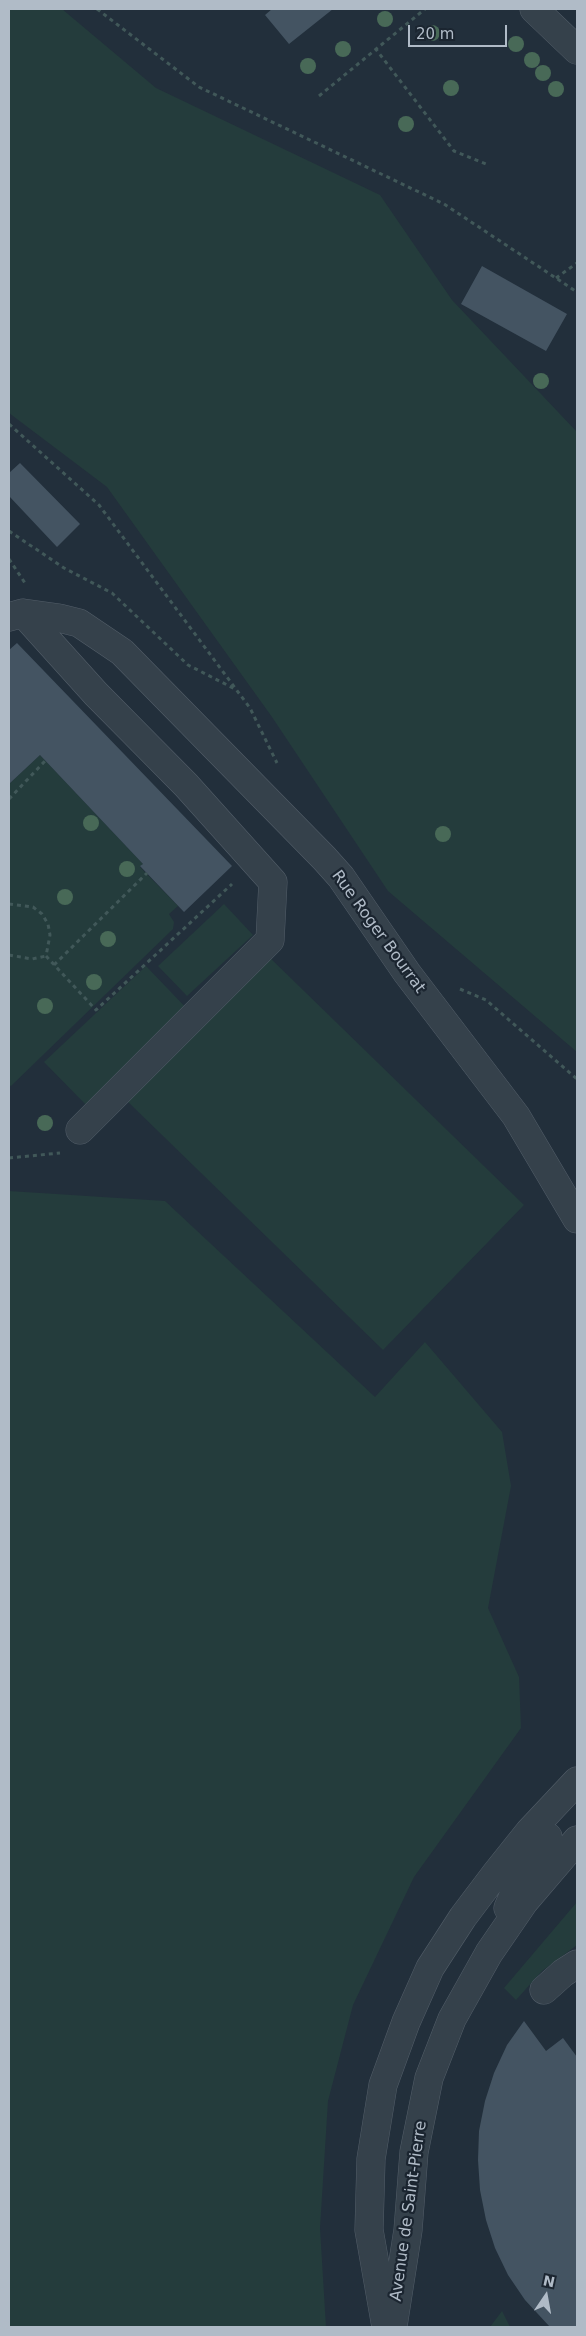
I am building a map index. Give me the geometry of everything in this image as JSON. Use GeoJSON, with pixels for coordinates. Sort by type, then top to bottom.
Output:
{"type":"FeatureCollection","features":[{"type":"Feature","properties":{"kind":"street"},"geometry":{"type":"LineString","coordinates":[[534,9],[577,50]]}},
{"type":"Feature","properties":{"kind":"street"},"geometry":{"type":"LineString","coordinates":[[16,615],[186,785],[273,882],[270,940],[80,1130]]}},
{"type":"Feature","properties":{"kind":"street","name":"Rue Roger Bourrat"},"geometry":{"type":"LineString","coordinates":[[16,615],[59,618],[79,623],[122,652],[341,877],[406,973],[516,1116],[577,1219]]}},
{"type":"Feature","properties":{"kind":"street","name":"Avenue de Saint-Pierre"},"geometry":{"type":"LineString","coordinates":[[386,2327],[370,2230],[371,2159],[383,2085],[406,2022],[430,1968],[469,1909],[529,1832],[577,1782]]}},
{"type":"Feature","properties":{"kind":"street"},"geometry":{"type":"LineString","coordinates":[[489,1953],[530,1857],[577,1806]]}},
{"type":"Feature","properties":{"kind":"street","name":"Avenue de Saint-Pierre"},"geometry":{"type":"LineString","coordinates":[[393,2327],[408,2230],[414,2152],[429,2078],[452,2019],[489,1953],[524,1902],[577,1840]]}},
{"type":"Feature","properties":{"kind":"street"},"geometry":{"type":"LineString","coordinates":[[544,1990],[563,1973],[577,1964]]}},
{"type":"Feature","properties":{"kind":"path"},"geometry":{"type":"LineString","coordinates":[[97,9],[200,87],[444,204],[577,292]]}},
{"type":"Feature","properties":{"kind":"path"},"geometry":{"type":"LineString","coordinates":[[318,96],[425,9]]}},
{"type":"Feature","properties":{"kind":"path"},"geometry":{"type":"LineString","coordinates":[[375,48],[454,151],[486,164]]}},
{"type":"Feature","properties":{"kind":"path"},"geometry":{"type":"LineString","coordinates":[[556,278],[577,263]]}},
{"type":"Feature","properties":{"kind":"path"},"geometry":{"type":"LineString","coordinates":[[9,424],[99,505],[250,708],[280,770]]}},
{"type":"Feature","properties":{"kind":"path"},"geometry":{"type":"LineString","coordinates":[[9,531],[64,568],[112,593],[188,665],[236,689]]}},
{"type":"Feature","properties":{"kind":"path"},"geometry":{"type":"LineString","coordinates":[[9,799],[45,761]]}},
{"type":"Feature","properties":{"kind":"path"},"geometry":{"type":"LineString","coordinates":[[9,904],[32,907],[42,914],[48,924],[50,935],[46,956],[96,1010],[255,863]]}},
{"type":"Feature","properties":{"kind":"path"},"geometry":{"type":"LineString","coordinates":[[54,966],[146,873]]}},
{"type":"Feature","properties":{"kind":"path"},"geometry":{"type":"LineString","coordinates":[[9,955],[32,960],[46,956]]}},
{"type":"Feature","properties":{"kind":"path"},"geometry":{"type":"LineString","coordinates":[[454,986],[486,1000],[577,1079]]}},
{"type":"Feature","properties":{"kind":"path"},"geometry":{"type":"LineString","coordinates":[[9,1158],[60,1153],[80,1130]]}},
{"type":"Feature","properties":{"kind":"green space"},"geometry":{"type":"Polygon","coordinates":[[[9,9],[62,9],[156,88],[380,195],[452,300],[577,432],[577,1052],[388,891],[272,717],[107,487],[9,413],[9,9]]]}},
{"type":"Feature","properties":{"kind":"green space"},"geometry":{"type":"Polygon","coordinates":[[[40,755],[143,864],[140,867],[178,906],[169,914],[174,922],[173,929],[11,1086],[9,1085],[9,784],[40,755]]]}},
{"type":"Feature","properties":{"kind":"green space"},"geometry":{"type":"Polygon","coordinates":[[[224,904],[253,935],[187,996],[158,966],[224,904]]]}},
{"type":"Feature","properties":{"kind":"green space"},"geometry":{"type":"Polygon","coordinates":[[[265,953],[524,1205],[383,1350],[124,1098],[265,953]]]}},
{"type":"Feature","properties":{"kind":"green space"},"geometry":{"type":"Polygon","coordinates":[[[146,966],[192,1014],[90,1109],[44,1062],[146,966]]]}},
{"type":"Feature","properties":{"kind":"green space"},"geometry":{"type":"Polygon","coordinates":[[[9,1191],[165,1201],[375,1397],[425,1342],[502,1432],[511,1486],[488,1608],[519,1677],[521,1728],[414,1877],[353,2005],[328,2101],[320,2228],[326,2327],[9,2327],[9,1191]]]}},
{"type":"Feature","properties":{"kind":"green space"},"geometry":{"type":"Polygon","coordinates":[[[577,1902],[577,1945],[542,1971],[516,2000],[504,1988],[577,1902]]]}},
{"type":"Feature","properties":{"kind":"green space"},"geometry":{"type":"Polygon","coordinates":[[[502,2311],[510,2327],[490,2327],[502,2311]]]}},
{"type":"Feature","properties":{"kind":"building"},"geometry":{"type":"Polygon","coordinates":[[[272,9],[333,9],[289,44],[265,15],[272,9]]]}},
{"type":"Feature","properties":{"kind":"building"},"geometry":{"type":"Polygon","coordinates":[[[482,266],[567,314],[546,351],[461,304],[482,266]]]}},
{"type":"Feature","properties":{"kind":"building"},"geometry":{"type":"Polygon","coordinates":[[[20,463],[80,524],[57,547],[9,496],[9,473],[20,463]]]}},
{"type":"Feature","properties":{"kind":"building"},"geometry":{"type":"Polygon","coordinates":[[[17,643],[232,866],[184,912],[140,866],[143,864],[40,755],[9,784],[9,650],[17,643]]]}},
{"type":"Feature","properties":{"kind":"building"},"geometry":{"type":"Polygon","coordinates":[[[524,2021],[546,2051],[563,2038],[577,2057],[577,2327],[550,2327],[525,2300],[508,2275],[495,2248],[486,2220],[480,2190],[479,2131],[485,2101],[494,2073],[507,2045],[524,2021]]]}}]}
